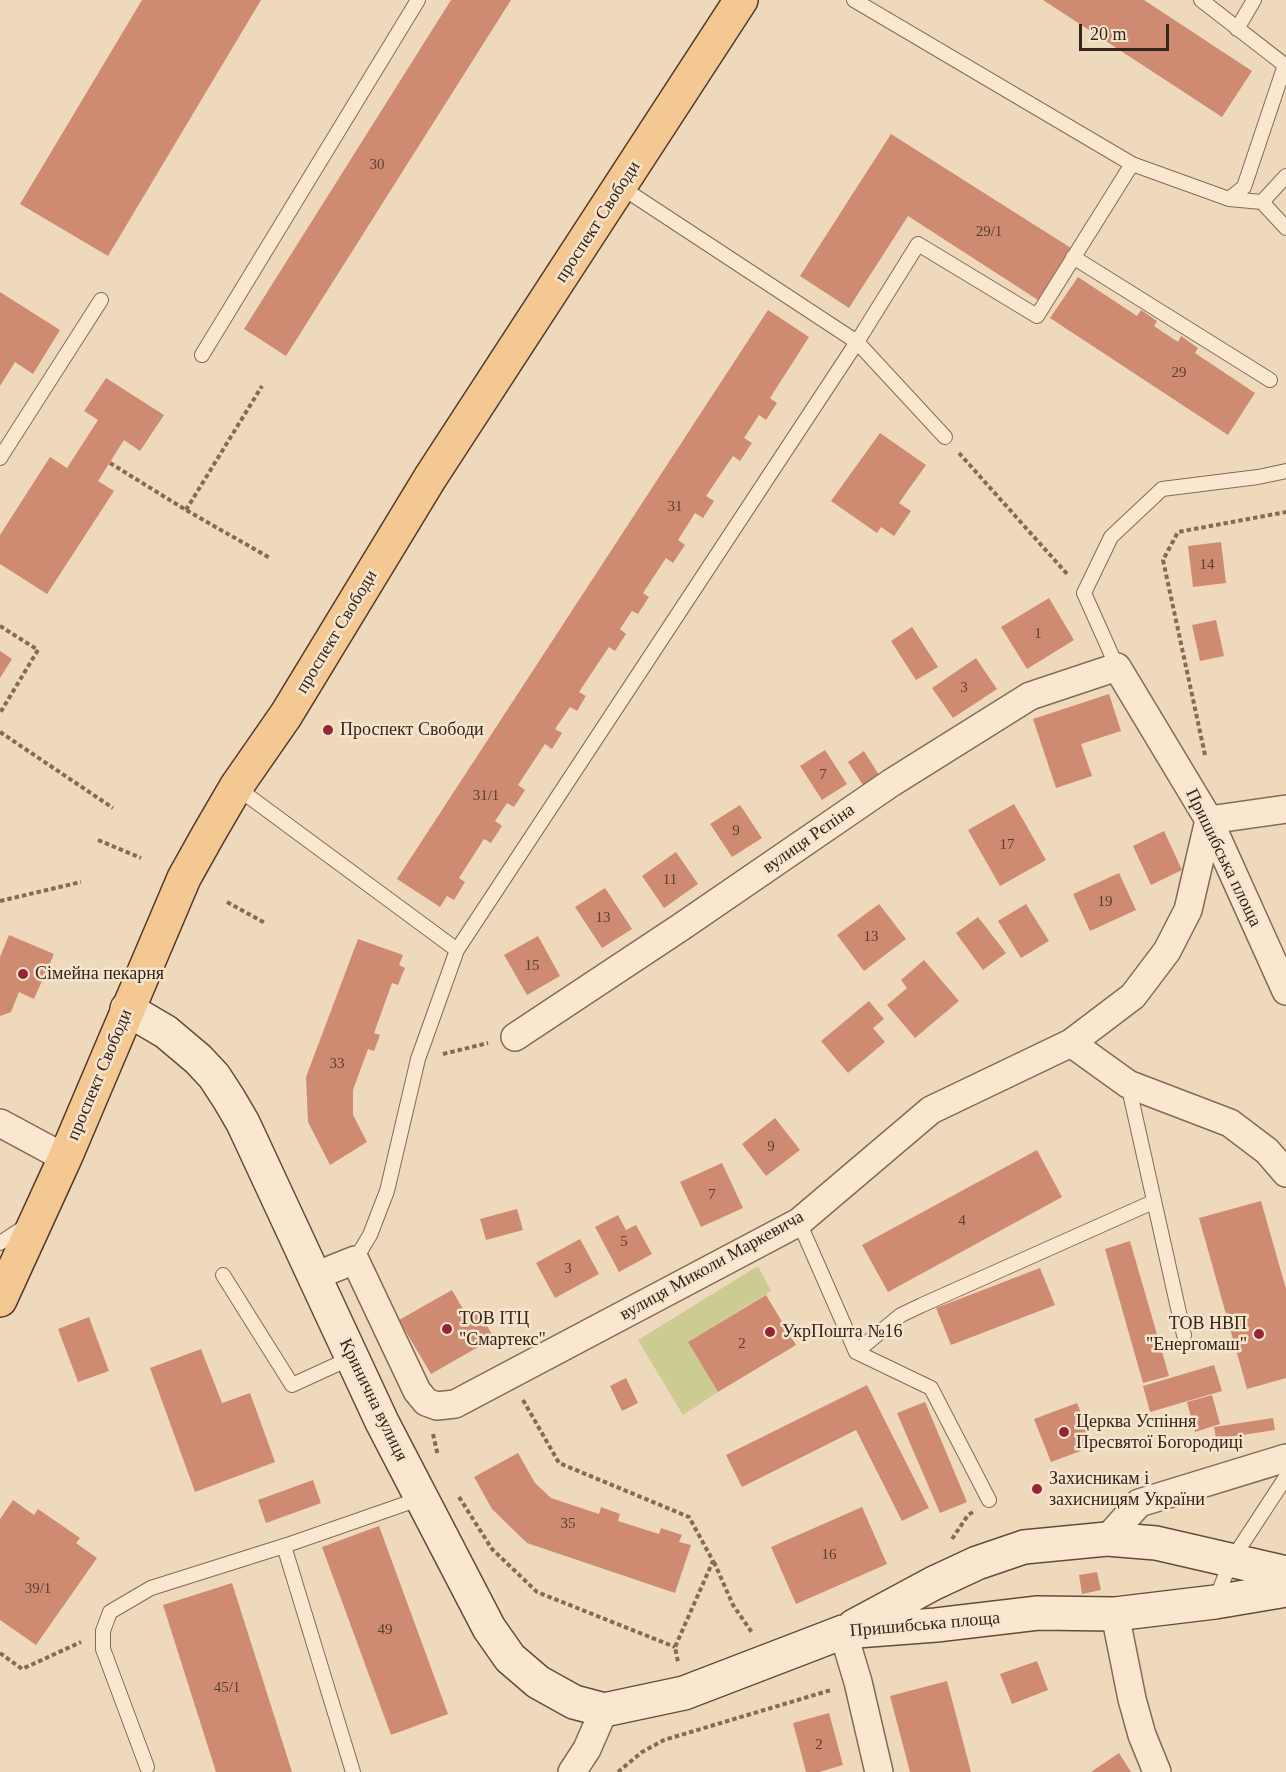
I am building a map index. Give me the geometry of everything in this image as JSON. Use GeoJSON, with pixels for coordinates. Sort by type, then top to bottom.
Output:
{"type":"FeatureCollection","features":[{"type":"Feature","properties":{"kind":"main road","name":"проспект Свободи"},"geometry":{"type":"LineString","coordinates":[[0,1300],[38,1218],[184,878],[236,787],[286,715],[430,478],[741,0]]}},
{"type":"Feature","properties":{"kind":"street","name":"Пришибська площа"},"geometry":{"type":"LineString","coordinates":[[1117,667],[1209,820],[1286,991]]}},
{"type":"Feature","properties":{"kind":"street","name":"вулиця Рєпіна"},"geometry":{"type":"LineString","coordinates":[[515,1037],[891,783],[1030,696],[1117,667]]}},
{"type":"Feature","properties":{"kind":"street"},"geometry":{"type":"LineString","coordinates":[[1209,820],[1286,809]]}},
{"type":"Feature","properties":{"kind":"street","name":"вулиця Миколи Маркевича"},"geometry":{"type":"LineString","coordinates":[[437,1406],[455,1404],[799,1222],[931,1110],[1071,1043],[1133,996],[1167,951],[1188,910],[1209,820]]}},
{"type":"Feature","properties":{"kind":"street","name":"Кринична вулиця"},"geometry":{"type":"LineString","coordinates":[[128,1009],[166,1032],[198,1059],[214,1076],[243,1123],[351,1358],[489,1628],[510,1658],[538,1682],[574,1702],[604,1710]]}},
{"type":"Feature","properties":{"kind":"street"},"geometry":{"type":"LineString","coordinates":[[1071,1043],[1128,1084],[1230,1123],[1267,1151],[1286,1173]]}},
{"type":"Feature","properties":{"kind":"street"},"geometry":{"type":"LineString","coordinates":[[0,1123],[64,1158]]}},
{"type":"Feature","properties":{"kind":"street"},"geometry":{"type":"LineString","coordinates":[[315,1276],[355,1260],[417,1391],[426,1402],[437,1406]]}},
{"type":"Feature","properties":{"kind":"street"},"geometry":{"type":"LineString","coordinates":[[1107,1539],[1139,1503],[1286,1458]]}},
{"type":"Feature","properties":{"kind":"street"},"geometry":{"type":"LineString","coordinates":[[879,1772],[858,1682],[843,1632],[934,1583],[977,1563],[1024,1547],[1107,1539],[1156,1544],[1286,1573]]}},
{"type":"Feature","properties":{"kind":"street","name":"Пришибська площа"},"geometry":{"type":"LineString","coordinates":[[604,1710],[684,1694],[843,1632],[936,1625],[1038,1613],[1115,1614],[1215,1602],[1286,1590]]}},
{"type":"Feature","properties":{"kind":"street"},"geometry":{"type":"LineString","coordinates":[[1115,1614],[1132,1699],[1157,1772]]}},
{"type":"Feature","properties":{"kind":"street"},"geometry":{"type":"LineString","coordinates":[[572,1772],[587,1749],[604,1710]]}},
{"type":"Feature","properties":{"kind":"lane"},"geometry":{"type":"LineString","coordinates":[[202,355],[418,0]]}},
{"type":"Feature","properties":{"kind":"lane"},"geometry":{"type":"LineString","coordinates":[[854,0],[1132,164],[1229,199],[1262,202],[1286,228]]}},
{"type":"Feature","properties":{"kind":"lane"},"geometry":{"type":"LineString","coordinates":[[1201,0],[1285,66],[1244,187],[1229,199]]}},
{"type":"Feature","properties":{"kind":"lane"},"geometry":{"type":"LineString","coordinates":[[1237,29],[1254,0]]}},
{"type":"Feature","properties":{"kind":"lane"},"geometry":{"type":"LineString","coordinates":[[355,1260],[370,1235],[387,1191],[418,1059],[457,950],[857,342],[918,244],[1036,316],[1132,164]]}},
{"type":"Feature","properties":{"kind":"lane"},"geometry":{"type":"LineString","coordinates":[[1262,202],[1286,176]]}},
{"type":"Feature","properties":{"kind":"lane"},"geometry":{"type":"LineString","coordinates":[[621,187],[857,342],[945,437]]}},
{"type":"Feature","properties":{"kind":"lane"},"geometry":{"type":"LineString","coordinates":[[1073,257],[1270,380]]}},
{"type":"Feature","properties":{"kind":"lane"},"geometry":{"type":"LineString","coordinates":[[0,458],[101,300]]}},
{"type":"Feature","properties":{"kind":"lane"},"geometry":{"type":"LineString","coordinates":[[1117,667],[1084,593],[1112,537],[1162,489],[1258,477],[1286,471]]}},
{"type":"Feature","properties":{"kind":"lane"},"geometry":{"type":"LineString","coordinates":[[236,787],[457,950]]}},
{"type":"Feature","properties":{"kind":"lane"},"geometry":{"type":"LineString","coordinates":[[1128,1084],[1184,1335]]}},
{"type":"Feature","properties":{"kind":"lane"},"geometry":{"type":"LineString","coordinates":[[856,1352],[901,1315],[1153,1202]]}},
{"type":"Feature","properties":{"kind":"lane"},"geometry":{"type":"LineString","coordinates":[[0,1243],[38,1218]]}},
{"type":"Feature","properties":{"kind":"lane"},"geometry":{"type":"LineString","coordinates":[[799,1222],[856,1352],[931,1388],[989,1500]]}},
{"type":"Feature","properties":{"kind":"lane"},"geometry":{"type":"LineString","coordinates":[[223,1275],[292,1385],[351,1358]]}},
{"type":"Feature","properties":{"kind":"lane"},"geometry":{"type":"LineString","coordinates":[[1215,1602],[1231,1561],[1286,1477]]}},
{"type":"Feature","properties":{"kind":"lane"},"geometry":{"type":"LineString","coordinates":[[147,1767],[103,1649],[103,1631],[110,1612],[151,1588],[284,1546],[422,1498]]}},
{"type":"Feature","properties":{"kind":"lane"},"geometry":{"type":"LineString","coordinates":[[284,1546],[353,1772]]}},
{"type":"Feature","properties":{"kind":"path"},"geometry":{"type":"LineString","coordinates":[[186,510],[262,386]]}},
{"type":"Feature","properties":{"kind":"path"},"geometry":{"type":"LineString","coordinates":[[945,437],[1084,593]]}},
{"type":"Feature","properties":{"kind":"path"},"geometry":{"type":"LineString","coordinates":[[110,463],[270,558]]}},
{"type":"Feature","properties":{"kind":"path"},"geometry":{"type":"LineString","coordinates":[[1206,759],[1163,560],[1178,532],[1286,512]]}},
{"type":"Feature","properties":{"kind":"path"},"geometry":{"type":"LineString","coordinates":[[0,626],[38,650],[0,713]]}},
{"type":"Feature","properties":{"kind":"path"},"geometry":{"type":"LineString","coordinates":[[0,732],[113,808]]}},
{"type":"Feature","properties":{"kind":"path"},"geometry":{"type":"LineString","coordinates":[[98,840],[141,858]]}},
{"type":"Feature","properties":{"kind":"path"},"geometry":{"type":"LineString","coordinates":[[0,901],[81,882]]}},
{"type":"Feature","properties":{"kind":"path"},"geometry":{"type":"LineString","coordinates":[[227,902],[265,923]]}},
{"type":"Feature","properties":{"kind":"path"},"geometry":{"type":"LineString","coordinates":[[418,1059],[515,1037]]}},
{"type":"Feature","properties":{"kind":"path"},"geometry":{"type":"LineString","coordinates":[[509,1376],[559,1463],[689,1517],[733,1605],[771,1660]]}},
{"type":"Feature","properties":{"kind":"path"},"geometry":{"type":"LineString","coordinates":[[437,1406],[433,1430],[436,1453],[441,1463]]}},
{"type":"Feature","properties":{"kind":"path"},"geometry":{"type":"LineString","coordinates":[[456,1492],[492,1550],[537,1592],[675,1647]]}},
{"type":"Feature","properties":{"kind":"path"},"geometry":{"type":"LineString","coordinates":[[684,1694],[675,1647],[713,1561]]}},
{"type":"Feature","properties":{"kind":"path"},"geometry":{"type":"LineString","coordinates":[[0,1653],[22,1670],[103,1631]]}},
{"type":"Feature","properties":{"kind":"path"},"geometry":{"type":"LineString","coordinates":[[618,1772],[642,1752],[664,1740],[858,1682]]}},
{"type":"Feature","properties":{"kind":"shaded area"},"geometry":{"type":"Polygon","coordinates":[[[758,1266],[771,1291],[688,1342],[718,1392],[683,1415],[638,1340],[758,1266]]]}},
{"type":"Feature","properties":{"kind":"building"},"geometry":{"type":"Polygon","coordinates":[[[142,0],[261,0],[108,256],[20,204],[142,0]]]}},
{"type":"Feature","properties":{"kind":"building"},"geometry":{"type":"Polygon","coordinates":[[[451,0],[511,0],[286,356],[244,329],[451,0]]]}},
{"type":"Feature","properties":{"kind":"building"},"geometry":{"type":"Polygon","coordinates":[[[1043,0],[1144,0],[1252,71],[1222,117],[1043,0]]]}},
{"type":"Feature","properties":{"kind":"building"},"geometry":{"type":"Polygon","coordinates":[[[891,134],[1071,248],[1038,300],[908,216],[849,308],[800,276],[891,134]]]}},
{"type":"Feature","properties":{"kind":"building"},"geometry":{"type":"Polygon","coordinates":[[[1078,277],[1137,316],[1141,310],[1157,321],[1154,326],[1178,342],[1181,336],[1198,348],[1195,353],[1255,393],[1228,435],[1050,318],[1078,277]]]}},
{"type":"Feature","properties":{"kind":"building"},"geometry":{"type":"Polygon","coordinates":[[[0,292],[60,330],[33,374],[15,362],[0,386],[0,292]]]}},
{"type":"Feature","properties":{"kind":"building"},"geometry":{"type":"Polygon","coordinates":[[[768,310],[809,337],[770,398],[777,403],[766,420],[759,415],[744,438],[752,443],[740,461],[733,456],[706,496],[714,501],[703,518],[695,513],[678,540],[685,545],[673,563],[666,558],[643,593],[649,597],[638,614],[632,611],[620,629],[626,634],[615,651],[609,647],[579,692],[586,696],[577,711],[570,707],[555,729],[562,733],[552,749],[545,744],[518,785],[525,790],[514,807],[507,803],[495,821],[502,826],[491,843],[484,839],[459,878],[465,882],[454,900],[447,896],[440,907],[397,879],[768,310]]]}},
{"type":"Feature","properties":{"kind":"building"},"geometry":{"type":"Polygon","coordinates":[[[106,378],[164,415],[140,451],[124,440],[98,481],[114,491],[47,594],[0,564],[0,535],[50,457],[67,468],[98,420],[84,411],[106,378]]]}},
{"type":"Feature","properties":{"kind":"building"},"geometry":{"type":"Polygon","coordinates":[[[880,433],[926,465],[899,503],[911,511],[894,536],[881,527],[877,533],[831,501],[880,433]]]}},
{"type":"Feature","properties":{"kind":"building"},"geometry":{"type":"Polygon","coordinates":[[[1221,542],[1226,583],[1193,587],[1188,546],[1221,542]]]}},
{"type":"Feature","properties":{"kind":"building"},"geometry":{"type":"Polygon","coordinates":[[[1049,598],[1074,640],[1027,669],[1001,627],[1049,598]]]}},
{"type":"Feature","properties":{"kind":"building"},"geometry":{"type":"Polygon","coordinates":[[[1216,620],[1224,656],[1200,661],[1192,625],[1216,620]]]}},
{"type":"Feature","properties":{"kind":"building"},"geometry":{"type":"Polygon","coordinates":[[[912,627],[938,667],[916,680],[891,641],[912,627]]]}},
{"type":"Feature","properties":{"kind":"building"},"geometry":{"type":"Polygon","coordinates":[[[0,651],[12,659],[0,678],[0,651]]]}},
{"type":"Feature","properties":{"kind":"building"},"geometry":{"type":"Polygon","coordinates":[[[976,658],[997,689],[953,718],[932,688],[976,658]]]}},
{"type":"Feature","properties":{"kind":"building"},"geometry":{"type":"Polygon","coordinates":[[[1109,694],[1121,731],[1081,744],[1092,776],[1056,788],[1033,719],[1109,694]]]}},
{"type":"Feature","properties":{"kind":"building"},"geometry":{"type":"Polygon","coordinates":[[[825,750],[847,784],[822,800],[800,766],[825,750]]]}},
{"type":"Feature","properties":{"kind":"building"},"geometry":{"type":"Polygon","coordinates":[[[864,751],[879,775],[863,785],[848,762],[864,751]]]}},
{"type":"Feature","properties":{"kind":"building"},"geometry":{"type":"Polygon","coordinates":[[[1014,804],[1046,860],[1000,886],[968,830],[1014,804]]]}},
{"type":"Feature","properties":{"kind":"building"},"geometry":{"type":"Polygon","coordinates":[[[740,805],[762,838],[732,857],[710,824],[740,805]]]}},
{"type":"Feature","properties":{"kind":"building"},"geometry":{"type":"Polygon","coordinates":[[[1164,831],[1182,870],[1151,885],[1133,846],[1164,831]]]}},
{"type":"Feature","properties":{"kind":"building"},"geometry":{"type":"Polygon","coordinates":[[[676,852],[698,884],[664,908],[642,876],[676,852]]]}},
{"type":"Feature","properties":{"kind":"building"},"geometry":{"type":"Polygon","coordinates":[[[1119,873],[1136,910],[1090,931],[1073,894],[1119,873]]]}},
{"type":"Feature","properties":{"kind":"building"},"geometry":{"type":"Polygon","coordinates":[[[605,888],[632,929],[602,948],[575,907],[605,888]]]}},
{"type":"Feature","properties":{"kind":"building"},"geometry":{"type":"Polygon","coordinates":[[[879,904],[906,939],[864,971],[837,935],[879,904]]]}},
{"type":"Feature","properties":{"kind":"building"},"geometry":{"type":"Polygon","coordinates":[[[1026,904],[1049,941],[1021,958],[998,921],[1026,904]]]}},
{"type":"Feature","properties":{"kind":"building"},"geometry":{"type":"Polygon","coordinates":[[[978,917],[1006,953],[983,970],[956,933],[978,917]]]}},
{"type":"Feature","properties":{"kind":"building","name":"Сімейна пекарня"},"geometry":{"type":"Polygon","coordinates":[[[9,935],[54,954],[34,999],[19,992],[11,1012],[0,1016],[0,957],[9,935]]]}},
{"type":"Feature","properties":{"kind":"building"},"geometry":{"type":"Polygon","coordinates":[[[538,936],[560,976],[527,995],[504,955],[538,936]]]}},
{"type":"Feature","properties":{"kind":"building"},"geometry":{"type":"Polygon","coordinates":[[[358,939],[403,955],[399,965],[405,968],[398,985],[392,983],[374,1033],[380,1035],[374,1051],[368,1049],[353,1090],[353,1115],[367,1142],[330,1165],[308,1122],[306,1077],[358,939]]]}},
{"type":"Feature","properties":{"kind":"building"},"geometry":{"type":"Polygon","coordinates":[[[924,960],[959,1001],[915,1038],[887,1005],[907,988],[901,980],[924,960]]]}},
{"type":"Feature","properties":{"kind":"building"},"geometry":{"type":"Polygon","coordinates":[[[869,1001],[884,1019],[873,1028],[885,1042],[848,1073],[821,1041],[869,1001]]]}},
{"type":"Feature","properties":{"kind":"building"},"geometry":{"type":"Polygon","coordinates":[[[775,1118],[800,1150],[766,1176],[742,1144],[775,1118]]]}},
{"type":"Feature","properties":{"kind":"building"},"geometry":{"type":"Polygon","coordinates":[[[1037,1150],[1062,1197],[888,1292],[862,1245],[1037,1150]]]}},
{"type":"Feature","properties":{"kind":"building"},"geometry":{"type":"Polygon","coordinates":[[[722,1163],[743,1208],[701,1227],[680,1182],[722,1163]]]}},
{"type":"Feature","properties":{"kind":"building","name":"ТОВ НВП \"Енергомаш\""},"geometry":{"type":"Polygon","coordinates":[[[1261,1201],[1286,1289],[1286,1378],[1247,1389],[1199,1218],[1261,1201]]]}},
{"type":"Feature","properties":{"kind":"building"},"geometry":{"type":"Polygon","coordinates":[[[517,1209],[523,1230],[486,1240],[480,1219],[517,1209]]]}},
{"type":"Feature","properties":{"kind":"building"},"geometry":{"type":"Polygon","coordinates":[[[618,1215],[626,1230],[636,1225],[652,1254],[619,1272],[595,1227],[618,1215]]]}},
{"type":"Feature","properties":{"kind":"building"},"geometry":{"type":"Polygon","coordinates":[[[580,1239],[599,1274],[555,1298],[536,1263],[580,1239]]]}},
{"type":"Feature","properties":{"kind":"building"},"geometry":{"type":"Polygon","coordinates":[[[1130,1241],[1169,1376],[1143,1383],[1105,1249],[1130,1241]]]}},
{"type":"Feature","properties":{"kind":"building"},"geometry":{"type":"Polygon","coordinates":[[[1040,1268],[1055,1305],[951,1345],[936,1308],[1040,1268]]]}},
{"type":"Feature","properties":{"kind":"building","name":"ТОВ ІТЦ \"Смартекс\""},"geometry":{"type":"Polygon","coordinates":[[[452,1290],[467,1316],[478,1310],[494,1338],[431,1374],[399,1320],[452,1290]]]}},
{"type":"Feature","properties":{"kind":"building"},"geometry":{"type":"Polygon","coordinates":[[[766,1295],[796,1345],[718,1392],[688,1342],[766,1295]]]}},
{"type":"Feature","properties":{"kind":"building"},"geometry":{"type":"Polygon","coordinates":[[[89,1317],[109,1371],[78,1382],[58,1329],[89,1317]]]}},
{"type":"Feature","properties":{"kind":"building"},"geometry":{"type":"Polygon","coordinates":[[[201,1349],[222,1403],[250,1393],[275,1462],[195,1492],[150,1368],[201,1349]]]}},
{"type":"Feature","properties":{"kind":"building"},"geometry":{"type":"Polygon","coordinates":[[[1214,1365],[1222,1391],[1150,1412],[1143,1386],[1214,1365]]]}},
{"type":"Feature","properties":{"kind":"building"},"geometry":{"type":"Polygon","coordinates":[[[626,1378],[638,1403],[622,1411],[610,1386],[626,1378]]]}},
{"type":"Feature","properties":{"kind":"building"},"geometry":{"type":"Polygon","coordinates":[[[867,1385],[929,1508],[902,1521],[856,1430],[742,1487],[726,1455],[867,1385]]]}},
{"type":"Feature","properties":{"kind":"building"},"geometry":{"type":"Polygon","coordinates":[[[1212,1395],[1220,1424],[1195,1432],[1187,1402],[1212,1395]]]}},
{"type":"Feature","properties":{"kind":"building"},"geometry":{"type":"Polygon","coordinates":[[[925,1402],[967,1502],[940,1513],[897,1413],[925,1402]]]}},
{"type":"Feature","properties":{"kind":"building","name":"Церква Успіння Пресвятої Богородиці"},"geometry":{"type":"Polygon","coordinates":[[[1077,1403],[1094,1446],[1051,1462],[1034,1419],[1077,1403]]]}},
{"type":"Feature","properties":{"kind":"building"},"geometry":{"type":"Polygon","coordinates":[[[1273,1418],[1275,1430],[1216,1439],[1214,1427],[1273,1418]]]}},
{"type":"Feature","properties":{"kind":"building"},"geometry":{"type":"Polygon","coordinates":[[[518,1453],[535,1483],[551,1498],[599,1514],[601,1507],[620,1514],[618,1521],[659,1534],[661,1528],[682,1535],[679,1542],[691,1545],[675,1593],[527,1543],[492,1509],[474,1477],[518,1453]]]}},
{"type":"Feature","properties":{"kind":"building"},"geometry":{"type":"Polygon","coordinates":[[[313,1480],[321,1503],[266,1523],[258,1500],[313,1480]]]}},
{"type":"Feature","properties":{"kind":"building"},"geometry":{"type":"Polygon","coordinates":[[[13,1500],[34,1515],[38,1509],[80,1538],[76,1543],[97,1558],[36,1645],[0,1620],[0,1519],[13,1500]]]}},
{"type":"Feature","properties":{"kind":"building"},"geometry":{"type":"Polygon","coordinates":[[[862,1507],[887,1564],[796,1604],[771,1547],[862,1507]]]}},
{"type":"Feature","properties":{"kind":"building"},"geometry":{"type":"Polygon","coordinates":[[[379,1526],[448,1714],[391,1735],[322,1547],[379,1526]]]}},
{"type":"Feature","properties":{"kind":"building"},"geometry":{"type":"Polygon","coordinates":[[[1097,1572],[1101,1590],[1082,1594],[1079,1575],[1097,1572]]]}},
{"type":"Feature","properties":{"kind":"building"},"geometry":{"type":"Polygon","coordinates":[[[232,1583],[292,1772],[216,1772],[163,1605],[232,1583]]]}},
{"type":"Feature","properties":{"kind":"building"},"geometry":{"type":"Polygon","coordinates":[[[1037,1661],[1048,1690],[1012,1704],[1000,1674],[1037,1661]]]}},
{"type":"Feature","properties":{"kind":"building"},"geometry":{"type":"Polygon","coordinates":[[[947,1681],[971,1772],[910,1772],[890,1696],[947,1681]]]}},
{"type":"Feature","properties":{"kind":"building"},"geometry":{"type":"Polygon","coordinates":[[[829,1713],[843,1765],[819,1772],[806,1772],[793,1723],[829,1713]]]}},
{"type":"Feature","properties":{"kind":"building"},"geometry":{"type":"Polygon","coordinates":[[[1119,1753],[1131,1772],[1091,1772],[1119,1753]]]}},
{"type":"Feature","properties":{"kind":"place","name":"Проспект Свободи"},"geometry":{"type":"Point","coordinates":[328,730]}},
{"type":"Feature","properties":{"kind":"place","name":"Сімейна пекарня"},"geometry":{"type":"Point","coordinates":[23,974]}},
{"type":"Feature","properties":{"kind":"place","name":"ТОВ ІТЦ \"Смартекс\""},"geometry":{"type":"Point","coordinates":[447,1329]}},
{"type":"Feature","properties":{"kind":"place","name":"УкрПошта №16"},"geometry":{"type":"Point","coordinates":[770,1332]}},
{"type":"Feature","properties":{"kind":"place","name":"ТОВ НВП \"Енергомаш\""},"geometry":{"type":"Point","coordinates":[1259,1334]}},
{"type":"Feature","properties":{"kind":"place","name":"Церква Успіння Пресвятої Богородиці"},"geometry":{"type":"Point","coordinates":[1064,1432]}},
{"type":"Feature","properties":{"kind":"place","name":"Захисникам і захисницям України"},"geometry":{"type":"Point","coordinates":[1037,1489]}}]}
